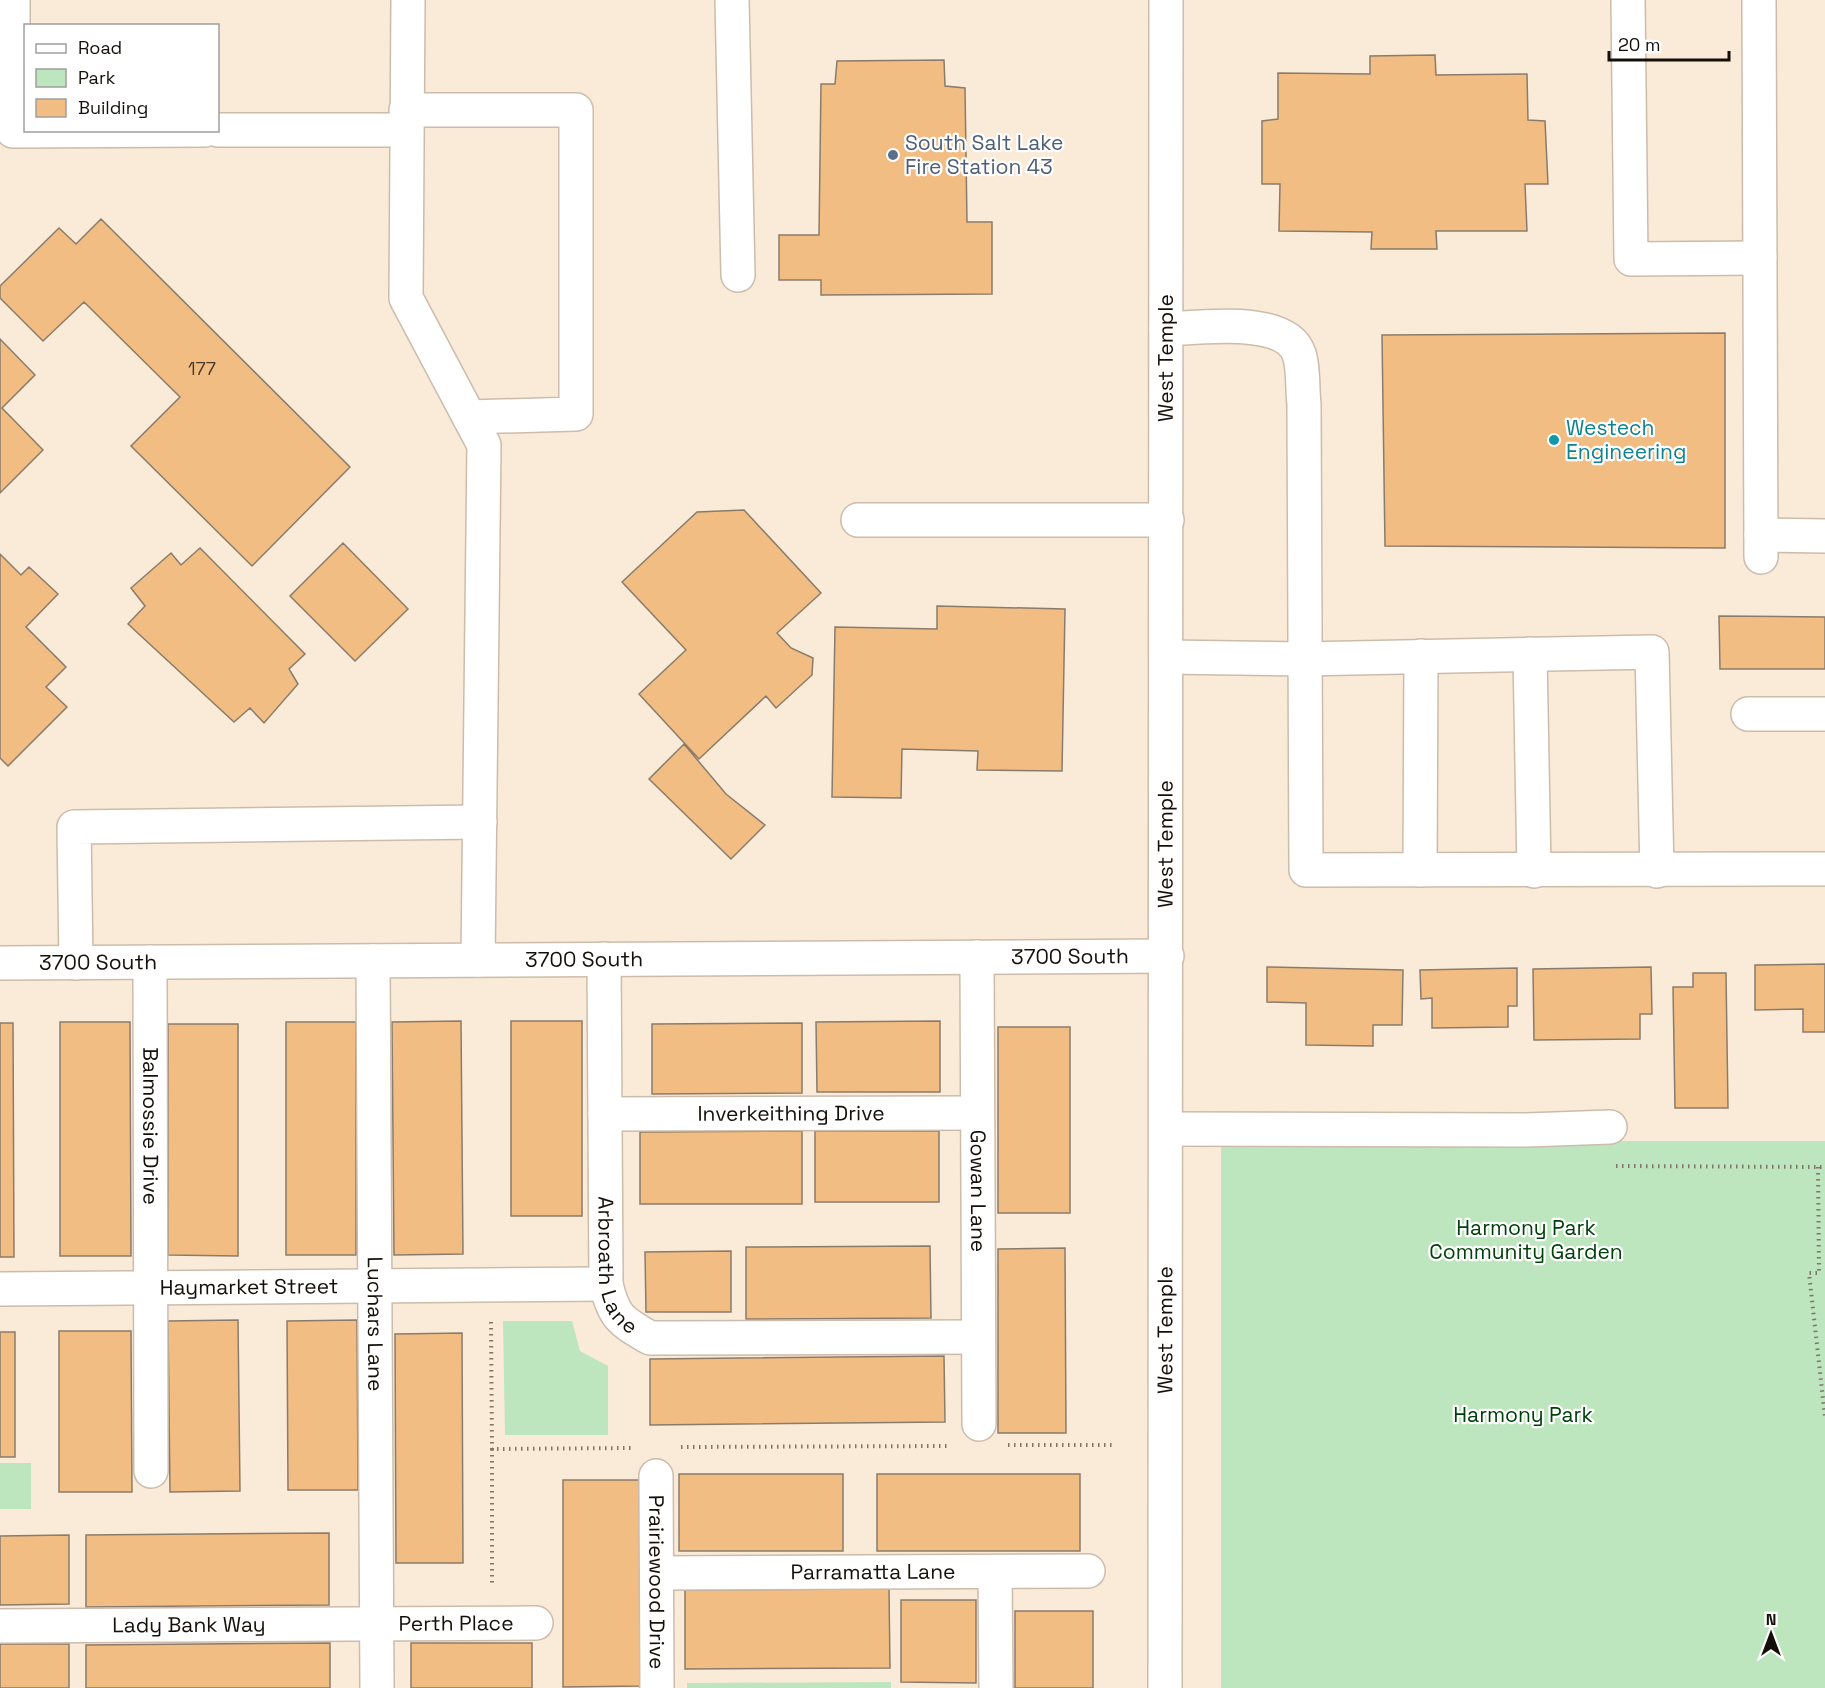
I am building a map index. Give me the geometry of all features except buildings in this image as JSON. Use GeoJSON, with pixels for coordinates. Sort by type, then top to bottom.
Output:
{"type":"FeatureCollection","features":[{"type":"Feature","properties":{"kind":"street"},"geometry":{"type":"LineString","coordinates":[[13,0],[13,131],[24,131]]}},
{"type":"Feature","properties":{"kind":"street"},"geometry":{"type":"LineString","coordinates":[[408,0],[406,298],[484,445],[478,960]]}},
{"type":"Feature","properties":{"kind":"street"},"geometry":{"type":"LineString","coordinates":[[732,0],[738,274]]}},
{"type":"Feature","properties":{"kind":"street","name":"West Temple"},"geometry":{"type":"LineString","coordinates":[[1165,1688],[1166,0]]}},
{"type":"Feature","properties":{"kind":"street"},"geometry":{"type":"LineString","coordinates":[[1628,0],[1631,259],[1760,258]]}},
{"type":"Feature","properties":{"kind":"street"},"geometry":{"type":"LineString","coordinates":[[1759,0],[1761,546],[1825,536]]}},
{"type":"Feature","properties":{"kind":"street"},"geometry":{"type":"LineString","coordinates":[[219,130],[576,110],[576,414],[469,417]]}},
{"type":"Feature","properties":{"kind":"street"},"geometry":{"type":"LineString","coordinates":[[1166,330],[1249,327],[1282,334],[1299,353],[1304,404],[1303,659],[1306,870],[1825,869]]}},
{"type":"Feature","properties":{"kind":"street"},"geometry":{"type":"LineString","coordinates":[[858,520],[1167,520]]}},
{"type":"Feature","properties":{"kind":"street"},"geometry":{"type":"LineString","coordinates":[[1167,657],[1303,659],[1652,652],[1657,871]]}},
{"type":"Feature","properties":{"kind":"street"},"geometry":{"type":"LineString","coordinates":[[1530,654],[1534,871]]}},
{"type":"Feature","properties":{"kind":"street"},"geometry":{"type":"LineString","coordinates":[[1420,656],[1420,870]]}},
{"type":"Feature","properties":{"kind":"street"},"geometry":{"type":"LineString","coordinates":[[1748,714],[1825,714]]}},
{"type":"Feature","properties":{"kind":"street"},"geometry":{"type":"LineString","coordinates":[[76,963],[74,827],[480,822]]}},
{"type":"Feature","properties":{"kind":"street","name":"3700 South"},"geometry":{"type":"LineString","coordinates":[[0,963],[1167,956]]}},
{"type":"Feature","properties":{"kind":"street","name":"Gowan Lane"},"geometry":{"type":"LineString","coordinates":[[969,1435],[978,1337],[977,957]]}},
{"type":"Feature","properties":{"kind":"street","name":"Arbroath Lane"},"geometry":{"type":"LineString","coordinates":[[604,959],[606,1284],[613,1310],[629,1326],[650,1338],[978,1337]]}},
{"type":"Feature","properties":{"kind":"street","name":"Luchars Lane"},"geometry":{"type":"LineString","coordinates":[[373,961],[377,1688]]}},
{"type":"Feature","properties":{"kind":"street","name":"Balmossie Drive"},"geometry":{"type":"LineString","coordinates":[[150,962],[151,1471]]}},
{"type":"Feature","properties":{"kind":"street","name":"Inverkeithing Drive"},"geometry":{"type":"LineString","coordinates":[[605,1114],[978,1113]]}},
{"type":"Feature","properties":{"kind":"street"},"geometry":{"type":"LineString","coordinates":[[1167,1130],[1504,1130],[1610,1127]]}},
{"type":"Feature","properties":{"kind":"street","name":"Haymarket Street"},"geometry":{"type":"LineString","coordinates":[[0,1289],[606,1284]]}},
{"type":"Feature","properties":{"kind":"street","name":"Prairiewood Drive"},"geometry":{"type":"LineString","coordinates":[[656,1476],[657,1688]]}},
{"type":"Feature","properties":{"kind":"street","name":"Parramatta Lane"},"geometry":{"type":"LineString","coordinates":[[657,1573],[1088,1571]]}},
{"type":"Feature","properties":{"kind":"street"},"geometry":{"type":"LineString","coordinates":[[995,1572],[996,1688]]}},
{"type":"Feature","properties":{"kind":"street","name":"Perth Place"},"geometry":{"type":"LineString","coordinates":[[377,1623],[536,1623]]}},
{"type":"Feature","properties":{"kind":"street","name":"Lady Bank Way"},"geometry":{"type":"LineString","coordinates":[[0,1626],[377,1623]]}},
{"type":"Feature","properties":{"kind":"path"},"geometry":{"type":"LineString","coordinates":[[1818,1167],[1819,1272],[1809,1273],[1825,1417]]}},
{"type":"Feature","properties":{"kind":"path"},"geometry":{"type":"LineString","coordinates":[[490,1286],[493,1623]]}},
{"type":"Feature","properties":{"kind":"path"},"geometry":{"type":"LineString","coordinates":[[672,1448],[969,1435]]}},
{"type":"Feature","properties":{"kind":"path"},"geometry":{"type":"LineString","coordinates":[[1007,1445],[1115,1445]]}},
{"type":"Feature","properties":{"kind":"path"},"geometry":{"type":"LineString","coordinates":[[492,1449],[636,1448]]}},
{"type":"Feature","properties":{"kind":"green space","name":"Harmony Park"},"geometry":{"type":"Polygon","coordinates":[[[1221,1141],[1825,1141],[1825,1688],[1221,1688],[1221,1141]]]}},
{"type":"Feature","properties":{"kind":"green space"},"geometry":{"type":"Polygon","coordinates":[[[503,1321],[572,1321],[580,1351],[608,1366],[608,1435],[505,1435],[503,1321]]]}},
{"type":"Feature","properties":{"kind":"green space"},"geometry":{"type":"Polygon","coordinates":[[[0,1463],[31,1463],[31,1509],[0,1509],[0,1463]]]}},
{"type":"Feature","properties":{"kind":"green space"},"geometry":{"type":"Polygon","coordinates":[[[891,1682],[891,1688],[687,1688],[687,1683],[891,1682]]]}},
{"type":"Feature","properties":{"kind":"place","name":"South Salt Lake Fire Station 43"},"geometry":{"type":"Point","coordinates":[893,155]}},
{"type":"Feature","properties":{"kind":"place","name":"Westech Engineering"},"geometry":{"type":"Point","coordinates":[1554,440]}},
{"type":"Feature","properties":{"kind":"park label","name":"Harmony Park Community Garden"},"geometry":{"type":"Point","coordinates":[1526,1240]}}]}
